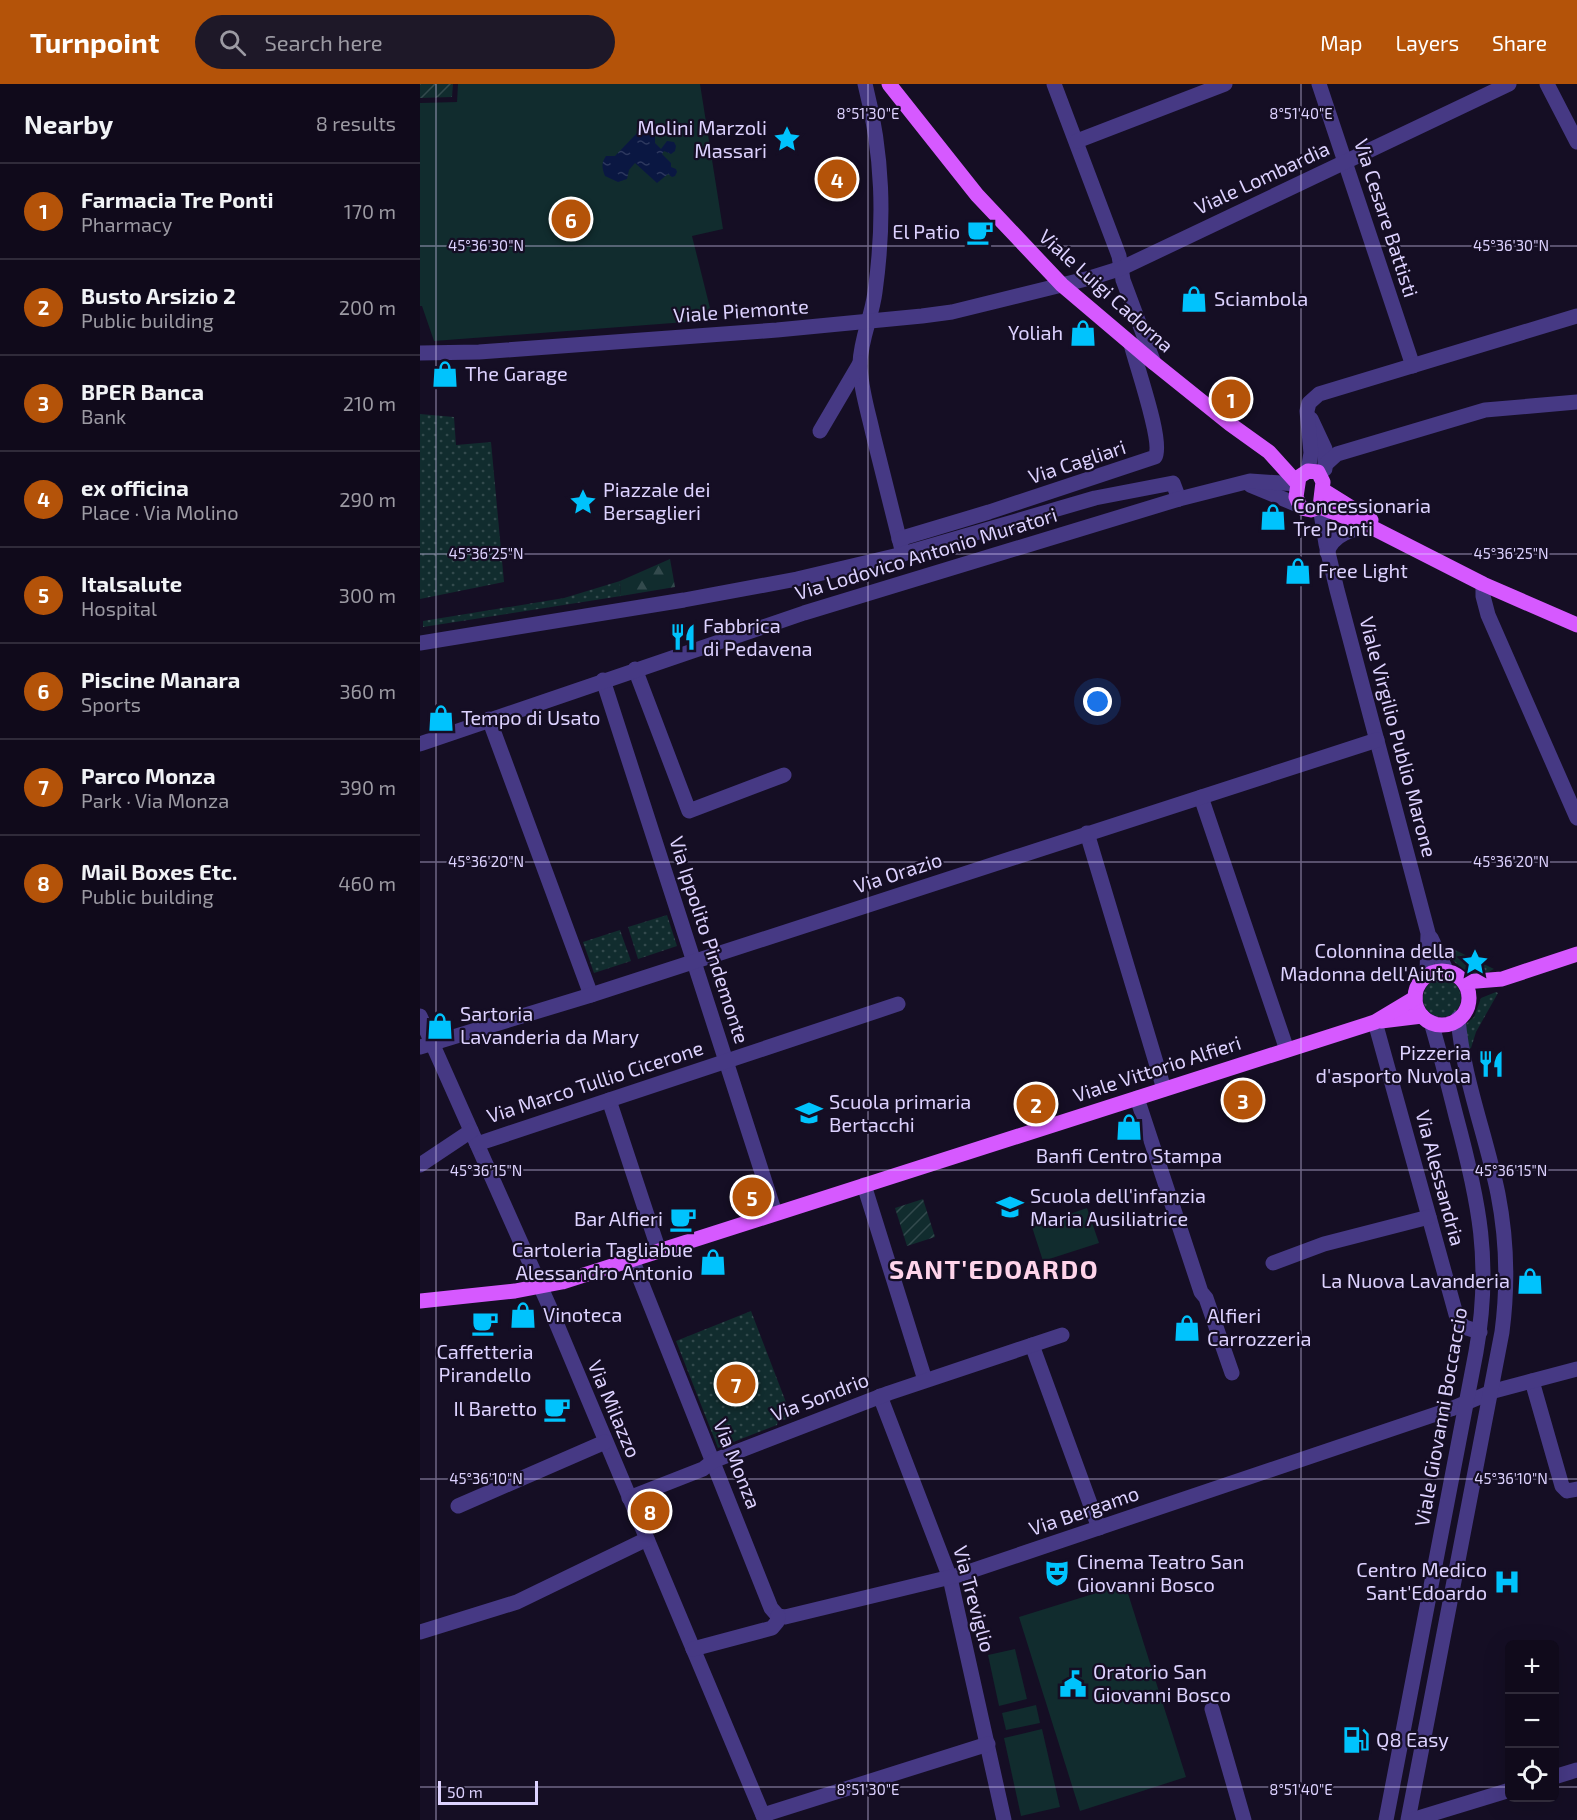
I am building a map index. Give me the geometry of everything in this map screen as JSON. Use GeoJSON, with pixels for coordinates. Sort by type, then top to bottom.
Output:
{"type":"FeatureCollection","features":[{"type":"Feature","properties":{"kind":"main road","name":"Viale Luigi Cadorna"},"geometry":{"type":"LineString","coordinates":[[889,84],[977,195],[1062,285],[1230,424],[1269,452],[1294,464],[1302,477],[1318,472],[1323,486]]}},
{"type":"Feature","properties":{"kind":"main road"},"geometry":{"type":"LineString","coordinates":[[1302,477],[1296,497],[1309,507],[1371,527],[1484,584],[1577,625]]}},
{"type":"Feature","properties":{"kind":"main road"},"geometry":{"type":"LineString","coordinates":[[1309,507],[1323,486],[1392,537]]}},
{"type":"Feature","properties":{"kind":"main road"},"geometry":{"type":"LineString","coordinates":[[1464,982],[1502,979],[1577,954]]}},
{"type":"Feature","properties":{"kind":"main road"},"geometry":{"type":"LineString","coordinates":[[1447,972],[1456,975],[1464,982],[1467,990],[1467,1003],[1458,1018],[1445,1024],[1426,1019],[1416,1005],[1415,998],[1419,984],[1427,975],[1447,972]]}},
{"type":"Feature","properties":{"kind":"main road"},"geometry":{"type":"LineString","coordinates":[[1467,1003],[1502,979]]}},
{"type":"Feature","properties":{"kind":"main road","name":"Viale Vittorio Alfieri"},"geometry":{"type":"LineString","coordinates":[[420,1301],[540,1287],[562,1282],[1375,1022],[1415,998]]}},
{"type":"Feature","properties":{"kind":"main road","name":"Viale Vittorio Alfieri"},"geometry":{"type":"LineString","coordinates":[[1375,1022],[1426,1019]]}},
{"type":"Feature","properties":{"kind":"street"},"geometry":{"type":"LineString","coordinates":[[865,84],[878,147],[882,193],[880,262],[873,310],[864,335],[860,363],[863,392],[901,547]]}},
{"type":"Feature","properties":{"kind":"street"},"geometry":{"type":"LineString","coordinates":[[1054,84],[1119,256],[1123,280],[1154,363]]}},
{"type":"Feature","properties":{"kind":"street"},"geometry":{"type":"LineString","coordinates":[[1077,141],[1225,84]]}},
{"type":"Feature","properties":{"kind":"street","name":"Via Cesare Battisti"},"geometry":{"type":"LineString","coordinates":[[1319,84],[1413,366]]}},
{"type":"Feature","properties":{"kind":"street","name":"Viale Lombardia"},"geometry":{"type":"LineString","coordinates":[[1062,285],[1122,268],[1509,84]]}},
{"type":"Feature","properties":{"kind":"street"},"geometry":{"type":"LineString","coordinates":[[1547,84],[1577,142]]}},
{"type":"Feature","properties":{"kind":"street","name":"Viale Piemonte"},"geometry":{"type":"LineString","coordinates":[[420,353],[479,352],[869,322],[952,312],[1062,285]]}},
{"type":"Feature","properties":{"kind":"street"},"geometry":{"type":"LineString","coordinates":[[1302,477],[1311,453],[1307,411],[1309,403],[1319,394],[1577,316]]}},
{"type":"Feature","properties":{"kind":"street","name":"Via Cagliari"},"geometry":{"type":"LineString","coordinates":[[901,547],[1010,506],[1155,457],[1158,448],[1156,432],[1131,344]]}},
{"type":"Feature","properties":{"kind":"street"},"geometry":{"type":"LineString","coordinates":[[820,431],[860,363]]}},
{"type":"Feature","properties":{"kind":"street"},"geometry":{"type":"LineString","coordinates":[[1326,464],[1337,454],[1485,410],[1577,402]]}},
{"type":"Feature","properties":{"kind":"street"},"geometry":{"type":"LineString","coordinates":[[1307,411],[1323,442],[1327,456],[1323,486]]}},
{"type":"Feature","properties":{"kind":"street","name":"Via Lodovico Antonio Muratori"},"geometry":{"type":"LineString","coordinates":[[420,744],[635,669],[832,604],[1179,499],[1242,483],[1302,477]]}},
{"type":"Feature","properties":{"kind":"street"},"geometry":{"type":"LineString","coordinates":[[420,643],[797,579],[901,547],[1095,498],[1173,483],[1179,499]]}},
{"type":"Feature","properties":{"kind":"street"},"geometry":{"type":"LineString","coordinates":[[1242,483],[1256,486],[1309,507]]}},
{"type":"Feature","properties":{"kind":"street","name":"Viale Virgilio Publio Marone"},"geometry":{"type":"LineString","coordinates":[[1309,507],[1326,548],[1428,933],[1447,972]]}},
{"type":"Feature","properties":{"kind":"street"},"geometry":{"type":"LineString","coordinates":[[1326,548],[1343,534],[1371,527]]}},
{"type":"Feature","properties":{"kind":"street"},"geometry":{"type":"LineString","coordinates":[[1484,584],[1484,599],[1488,615],[1577,818]]}},
{"type":"Feature","properties":{"kind":"street"},"geometry":{"type":"LineString","coordinates":[[635,669],[689,812],[784,775]]}},
{"type":"Feature","properties":{"kind":"street","name":"Via Ippolito Pindemonte"},"geometry":{"type":"LineString","coordinates":[[603,680],[775,1213]]}},
{"type":"Feature","properties":{"kind":"street"},"geometry":{"type":"LineString","coordinates":[[489,719],[591,995]]}},
{"type":"Feature","properties":{"kind":"street","name":"Via Orazio"},"geometry":{"type":"LineString","coordinates":[[426,1046],[591,995],[1377,740]]}},
{"type":"Feature","properties":{"kind":"street"},"geometry":{"type":"LineString","coordinates":[[1200,797],[1287,1050]]}},
{"type":"Feature","properties":{"kind":"street"},"geometry":{"type":"LineString","coordinates":[[1087,833],[1164,1089]]}},
{"type":"Feature","properties":{"kind":"street","name":"Viale Virgilio Publio Marone"},"geometry":{"type":"LineString","coordinates":[[1427,975],[1428,933]]}},
{"type":"Feature","properties":{"kind":"street","name":"Via Marco Tullio Cicerone"},"geometry":{"type":"LineString","coordinates":[[420,1165],[474,1137],[609,1100],[898,1004]]}},
{"type":"Feature","properties":{"kind":"street","name":"Via Milazzo"},"geometry":{"type":"LineString","coordinates":[[420,1016],[426,1046],[474,1137],[540,1287],[764,1818]]}},
{"type":"Feature","properties":{"kind":"street"},"geometry":{"type":"LineString","coordinates":[[1408,1820],[1502,1332],[1505,1306],[1504,1239],[1492,1168],[1462,1053],[1458,1018]]}},
{"type":"Feature","properties":{"kind":"street","name":"Viale Giovanni Boccaccio"},"geometry":{"type":"LineString","coordinates":[[1386,1820],[1467,1403],[1480,1332],[1483,1295],[1484,1260],[1473,1179],[1426,1019]]}},
{"type":"Feature","properties":{"kind":"street","name":"Via Alessandria"},"geometry":{"type":"LineString","coordinates":[[1375,1022],[1457,1318],[1464,1327],[1480,1332]]}},
{"type":"Feature","properties":{"kind":"street"},"geometry":{"type":"LineString","coordinates":[[1137,1098],[1202,1292],[1232,1373]]}},
{"type":"Feature","properties":{"kind":"street"},"geometry":{"type":"LineString","coordinates":[[609,1100],[659,1251]]}},
{"type":"Feature","properties":{"kind":"street"},"geometry":{"type":"LineString","coordinates":[[864,1185],[925,1380]]}},
{"type":"Feature","properties":{"kind":"street"},"geometry":{"type":"LineString","coordinates":[[1273,1263],[1324,1244],[1429,1217]]}},
{"type":"Feature","properties":{"kind":"street","name":"Via Monza"},"geometry":{"type":"LineString","coordinates":[[632,1259],[771,1608],[778,1616]]}},
{"type":"Feature","properties":{"kind":"street","name":"Via Sondrio"},"geometry":{"type":"LineString","coordinates":[[629,1498],[703,1468],[713,1461],[880,1396],[1062,1335]]}},
{"type":"Feature","properties":{"kind":"street"},"geometry":{"type":"LineString","coordinates":[[1032,1345],[1099,1528]]}},
{"type":"Feature","properties":{"kind":"street","name":"Via Bergamo"},"geometry":{"type":"LineString","coordinates":[[693,1649],[772,1628],[778,1616],[785,1617],[950,1578],[1467,1403],[1490,1393],[1577,1369]]}},
{"type":"Feature","properties":{"kind":"street"},"geometry":{"type":"LineString","coordinates":[[1532,1381],[1562,1486],[1567,1491],[1577,1489]]}},
{"type":"Feature","properties":{"kind":"street","name":"Via Treviglio"},"geometry":{"type":"LineString","coordinates":[[880,1396],[950,1578],[1004,1820]]}},
{"type":"Feature","properties":{"kind":"street"},"geometry":{"type":"LineString","coordinates":[[458,1506],[605,1442]]}},
{"type":"Feature","properties":{"kind":"street"},"geometry":{"type":"LineString","coordinates":[[420,1632],[517,1602],[647,1539]]}},
{"type":"Feature","properties":{"kind":"street"},"geometry":{"type":"LineString","coordinates":[[1212,1708],[1244,1820]]}},
{"type":"Feature","properties":{"kind":"street"},"geometry":{"type":"LineString","coordinates":[[764,1818],[988,1744]]}},
{"type":"Feature","properties":{"kind":"street"},"geometry":{"type":"LineString","coordinates":[[1559,1775],[1577,1770]]}},
{"type":"Feature","properties":{"kind":"street"},"geometry":{"type":"LineString","coordinates":[[1412,1820],[1505,1792]]}},
{"type":"Feature","properties":{"kind":"green space"},"geometry":{"type":"Polygon","coordinates":[[[420,84],[453,84],[452,97],[420,98],[420,84]]]}},
{"type":"Feature","properties":{"kind":"green space"},"geometry":{"type":"Polygon","coordinates":[[[458,84],[700,84],[723,229],[692,236],[713,320],[434,341],[422,306],[420,306],[420,103],[457,102],[458,84]]]}},
{"type":"Feature","properties":{"kind":"green space"},"geometry":{"type":"Polygon","coordinates":[[[420,414],[454,417],[456,445],[491,442],[504,582],[420,599],[420,414]]]}},
{"type":"Feature","properties":{"kind":"green space"},"geometry":{"type":"Polygon","coordinates":[[[670,559],[675,587],[621,596],[620,581],[670,559]]]}},
{"type":"Feature","properties":{"kind":"green space"},"geometry":{"type":"Polygon","coordinates":[[[620,581],[621,596],[423,627],[423,621],[564,598],[620,581]]]}},
{"type":"Feature","properties":{"kind":"green space"},"geometry":{"type":"Polygon","coordinates":[[[667,915],[677,946],[638,959],[628,927],[667,915]]]}},
{"type":"Feature","properties":{"kind":"green space"},"geometry":{"type":"Polygon","coordinates":[[[620,930],[631,961],[594,973],[583,942],[620,930]]]}},
{"type":"Feature","properties":{"kind":"green space"},"geometry":{"type":"Polygon","coordinates":[[[1451,948],[1494,969],[1482,975],[1471,973],[1443,950],[1451,948]]]}},
{"type":"Feature","properties":{"kind":"green space"},"geometry":{"type":"Polygon","coordinates":[[[1442,979],[1449,980],[1455,985],[1460,991],[1460,1005],[1455,1011],[1449,1016],[1442,1017],[1435,1016],[1429,1011],[1424,1005],[1423,998],[1424,991],[1429,985],[1435,980],[1442,979]]]}},
{"type":"Feature","properties":{"kind":"green space"},"geometry":{"type":"Polygon","coordinates":[[[1498,993],[1476,1032],[1471,1048],[1468,1049],[1464,1033],[1466,1024],[1474,1017],[1481,998],[1498,993]]]}},
{"type":"Feature","properties":{"kind":"green space"},"geometry":{"type":"Polygon","coordinates":[[[923,1199],[935,1237],[907,1246],[895,1208],[923,1199]]]}},
{"type":"Feature","properties":{"kind":"green space"},"geometry":{"type":"Polygon","coordinates":[[[1087,1208],[1099,1243],[1043,1261],[1032,1227],[1087,1208]]]}},
{"type":"Feature","properties":{"kind":"green space"},"geometry":{"type":"Polygon","coordinates":[[[751,1311],[792,1418],[778,1421],[777,1425],[718,1448],[676,1341],[751,1311]]]}},
{"type":"Feature","properties":{"kind":"green space"},"geometry":{"type":"Polygon","coordinates":[[[1125,1584],[1186,1777],[1080,1811],[1019,1617],[1125,1584]]]}},
{"type":"Feature","properties":{"kind":"green space"},"geometry":{"type":"Polygon","coordinates":[[[1015,1649],[1027,1699],[999,1706],[988,1655],[1015,1649]]]}},
{"type":"Feature","properties":{"kind":"green space"},"geometry":{"type":"Polygon","coordinates":[[[1036,1705],[1040,1723],[1006,1730],[1002,1713],[1036,1705]]]}},
{"type":"Feature","properties":{"kind":"green space"},"geometry":{"type":"Polygon","coordinates":[[[1042,1729],[1060,1807],[1021,1816],[1004,1738],[1042,1729]]]}},
{"type":"Feature","properties":{"kind":"water"},"geometry":{"type":"Polygon","coordinates":[[[638,124],[655,124],[655,143],[661,149],[667,141],[674,142],[675,151],[671,154],[664,151],[662,154],[671,163],[671,167],[676,169],[675,176],[668,174],[657,183],[635,163],[629,170],[627,179],[618,182],[605,176],[602,166],[606,156],[615,156],[638,132],[638,124]]]}},
{"type":"Feature","properties":{"kind":"place","name":"Molini Marzoli Massari"},"geometry":{"type":"Point","coordinates":[787,139]}},
{"type":"Feature","properties":{"kind":"place","name":"ex officina"},"geometry":{"type":"Point","coordinates":[837,179]}},
{"type":"Feature","properties":{"kind":"place","name":"Piscine Manara"},"geometry":{"type":"Point","coordinates":[571,219]}},
{"type":"Feature","properties":{"kind":"place","name":"El Patio"},"geometry":{"type":"Point","coordinates":[980,232]}},
{"type":"Feature","properties":{"kind":"place","name":"Sciambola"},"geometry":{"type":"Point","coordinates":[1194,299]}},
{"type":"Feature","properties":{"kind":"place","name":"Yoliah"},"geometry":{"type":"Point","coordinates":[1083,333]}},
{"type":"Feature","properties":{"kind":"place","name":"The Garage"},"geometry":{"type":"Point","coordinates":[445,374]}},
{"type":"Feature","properties":{"kind":"place","name":"Farmacia Tre Ponti"},"geometry":{"type":"Point","coordinates":[1231,399]}},
{"type":"Feature","properties":{"kind":"place","name":"Piazzale dei Bersaglieri"},"geometry":{"type":"Point","coordinates":[583,502]}},
{"type":"Feature","properties":{"kind":"place","name":"Concessionaria Tre Ponti"},"geometry":{"type":"Point","coordinates":[1273,517]}},
{"type":"Feature","properties":{"kind":"place","name":"Free Light"},"geometry":{"type":"Point","coordinates":[1298,571]}},
{"type":"Feature","properties":{"kind":"place","name":"Fabbrica di Pedavena"},"geometry":{"type":"Point","coordinates":[683,637]}},
{"type":"Feature","properties":{"kind":"place","name":"Tempo di Usato"},"geometry":{"type":"Point","coordinates":[441,718]}},
{"type":"Feature","properties":{"kind":"place","name":"Colonnina della Madonna dell'Aiuto"},"geometry":{"type":"Point","coordinates":[1475,962]}},
{"type":"Feature","properties":{"kind":"place","name":"Sartoria Lavanderia da Mary"},"geometry":{"type":"Point","coordinates":[440,1026]}},
{"type":"Feature","properties":{"kind":"place","name":"Pizzeria d'asporto Nuvola"},"geometry":{"type":"Point","coordinates":[1491,1064]}},
{"type":"Feature","properties":{"kind":"place","name":"BPER Banca"},"geometry":{"type":"Point","coordinates":[1243,1100]}},
{"type":"Feature","properties":{"kind":"place","name":"Busto Arsizio 2"},"geometry":{"type":"Point","coordinates":[1036,1104]}},
{"type":"Feature","properties":{"kind":"place","name":"Scuola primaria Bertacchi"},"geometry":{"type":"Point","coordinates":[809,1113]}},
{"type":"Feature","properties":{"kind":"place","name":"Banfi Centro Stampa"},"geometry":{"type":"Point","coordinates":[1129,1127]}},
{"type":"Feature","properties":{"kind":"place","name":"Italsalute"},"geometry":{"type":"Point","coordinates":[752,1197]}},
{"type":"Feature","properties":{"kind":"place","name":"Scuola dell'infanzia Maria Ausiliatrice"},"geometry":{"type":"Point","coordinates":[1010,1207]}},
{"type":"Feature","properties":{"kind":"place","name":"Bar Alfieri"},"geometry":{"type":"Point","coordinates":[683,1219]}},
{"type":"Feature","properties":{"kind":"place","name":"Cartoleria Tagliabue Alessandro Antonio"},"geometry":{"type":"Point","coordinates":[713,1262]}},
{"type":"Feature","properties":{"kind":"place","name":"La Nuova Lavanderia"},"geometry":{"type":"Point","coordinates":[1530,1281]}},
{"type":"Feature","properties":{"kind":"place","name":"Vinoteca"},"geometry":{"type":"Point","coordinates":[523,1315]}},
{"type":"Feature","properties":{"kind":"place","name":"Caffetteria Pirandello"},"geometry":{"type":"Point","coordinates":[485,1323]}},
{"type":"Feature","properties":{"kind":"place","name":"Alfieri Carrozzeria"},"geometry":{"type":"Point","coordinates":[1187,1328]}},
{"type":"Feature","properties":{"kind":"place","name":"Parco Monza"},"geometry":{"type":"Point","coordinates":[736,1384]}},
{"type":"Feature","properties":{"kind":"place","name":"Il Baretto"},"geometry":{"type":"Point","coordinates":[557,1409]}},
{"type":"Feature","properties":{"kind":"place","name":"Mail Boxes Etc."},"geometry":{"type":"Point","coordinates":[650,1511]}},
{"type":"Feature","properties":{"kind":"place","name":"Cinema Teatro San Giovanni Bosco"},"geometry":{"type":"Point","coordinates":[1057,1573]}},
{"type":"Feature","properties":{"kind":"place","name":"Centro Medico Sant'Edoardo"},"geometry":{"type":"Point","coordinates":[1507,1582]}},
{"type":"Feature","properties":{"kind":"place","name":"Oratorio San Giovanni Bosco"},"geometry":{"type":"Point","coordinates":[1073,1684]}},
{"type":"Feature","properties":{"kind":"place","name":"Q8 Easy"},"geometry":{"type":"Point","coordinates":[1356,1740]}},
{"type":"Feature","properties":{"kind":"district","name":"SANT'EDOARDO"},"geometry":{"type":"Point","coordinates":[994,1270]}}]}
